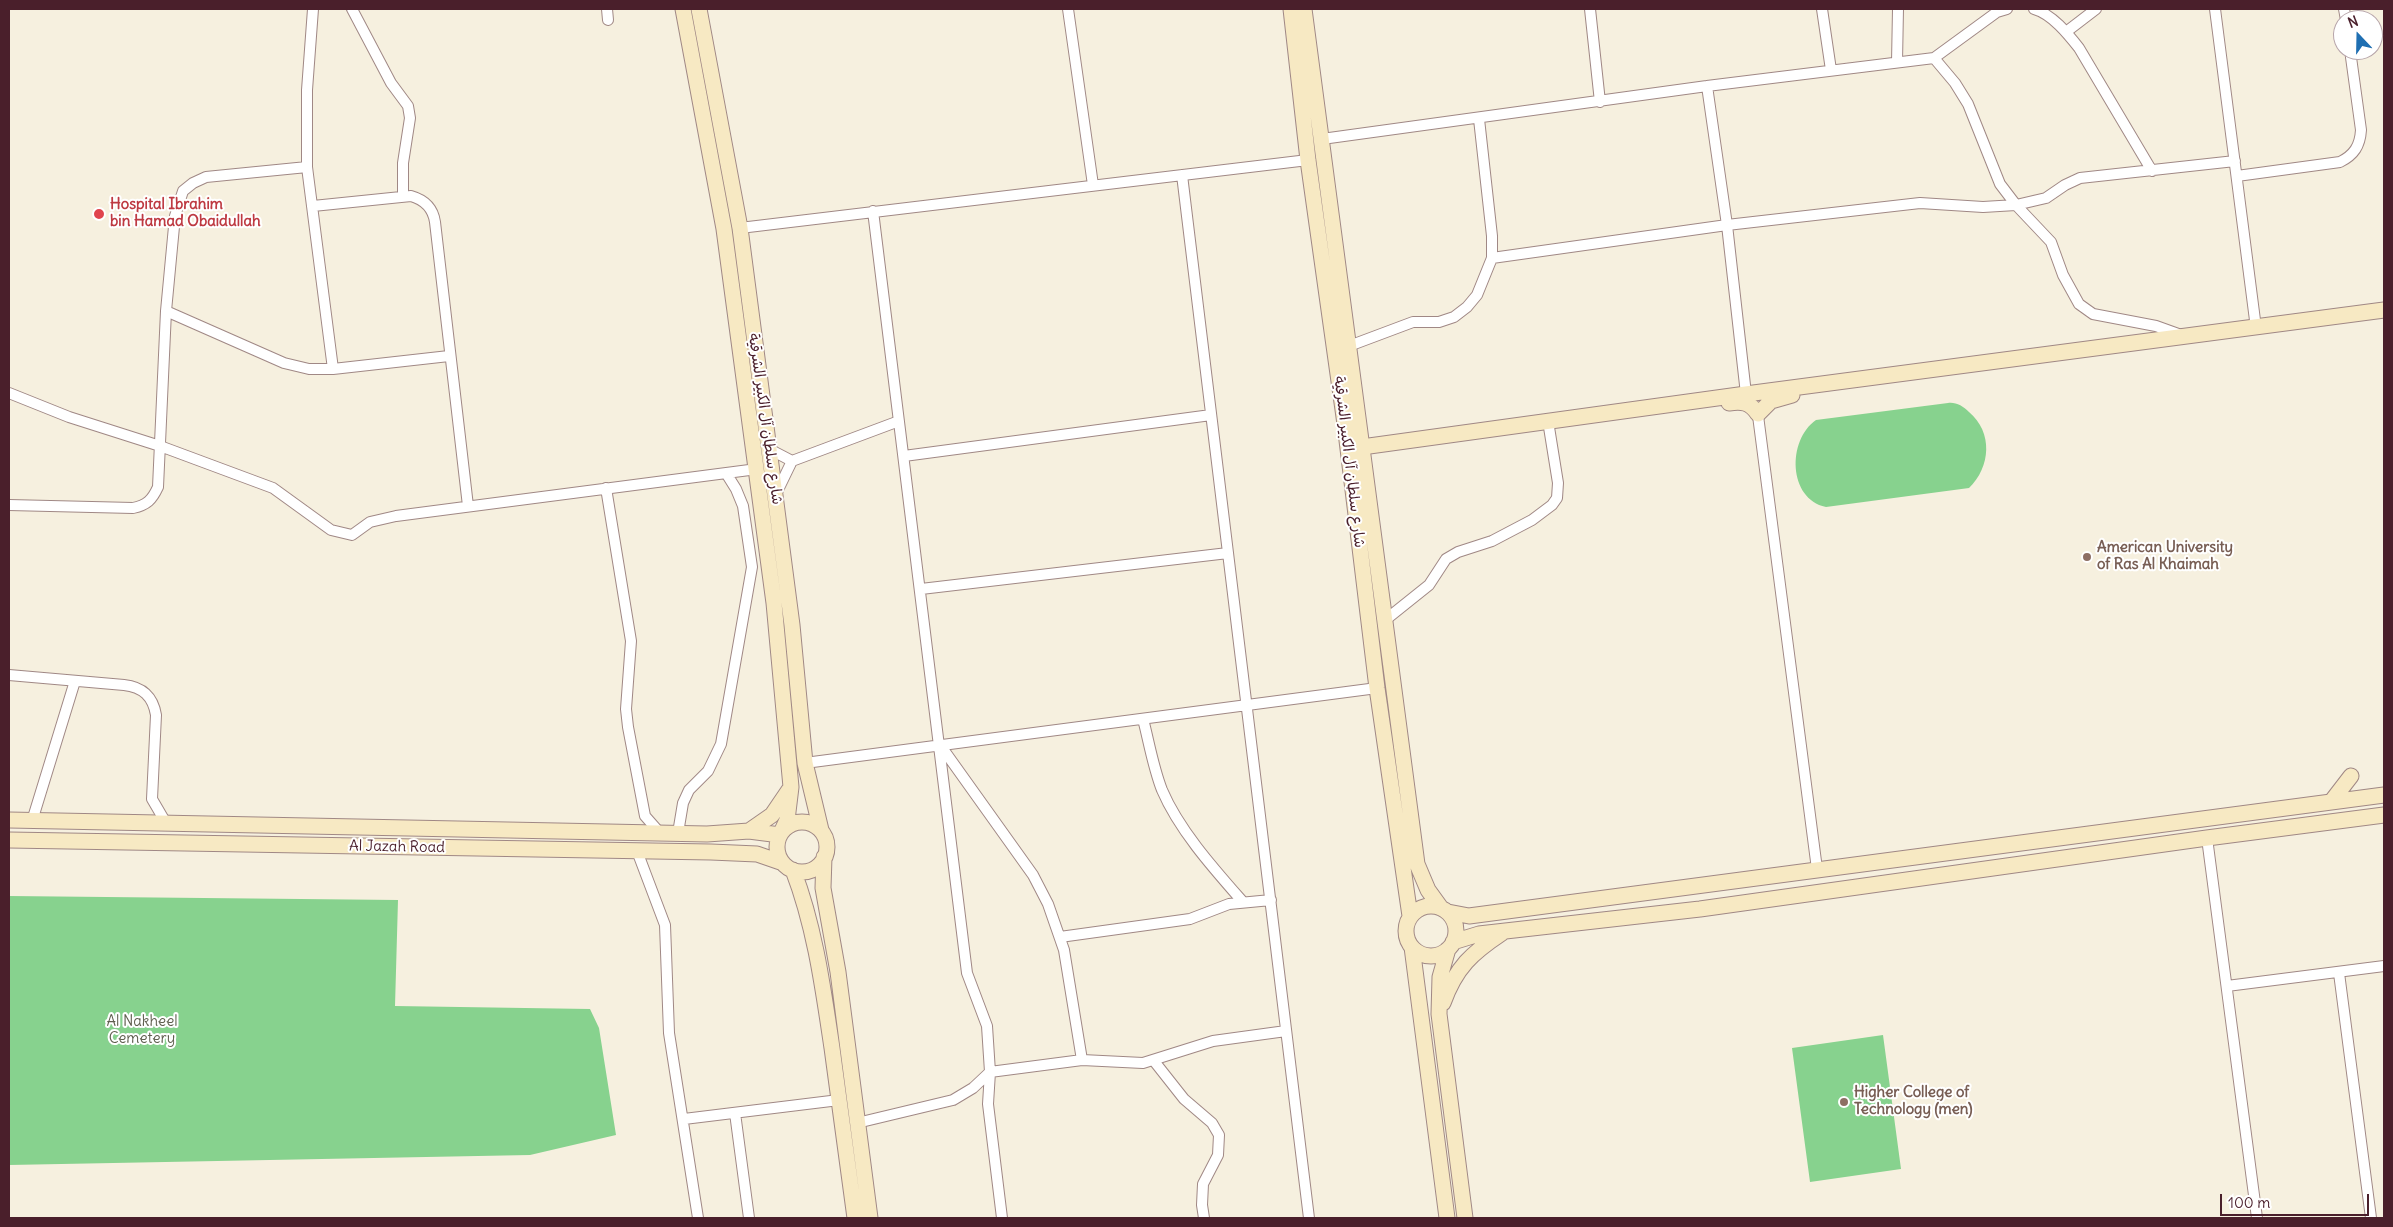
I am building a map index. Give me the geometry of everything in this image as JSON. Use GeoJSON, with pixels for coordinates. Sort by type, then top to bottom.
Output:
{"type":"FeatureCollection","features":[{"type":"Feature","properties":{"kind":"main road","name":"شارع سلطان آل الكبير الشرقية"},"geometry":{"type":"LineString","coordinates":[[683,9],[724,229],[774,603],[791,787],[787,820],[780,836]]}},
{"type":"Feature","properties":{"kind":"main road","name":"شارع سلطان آل الكبير الشرقية"},"geometry":{"type":"LineString","coordinates":[[698,9],[740,228],[792,625],[805,763],[821,830]]}},
{"type":"Feature","properties":{"kind":"main road","name":"شارع سلطان آل الكبير الشرقية"},"geometry":{"type":"LineString","coordinates":[[1291,9],[1308,160],[1345,424],[1377,688],[1410,916]]}},
{"type":"Feature","properties":{"kind":"main road","name":"شارع سلطان آل الكبير الشرقية"},"geometry":{"type":"LineString","coordinates":[[1304,9],[1417,864],[1428,890],[1445,910]]}},
{"type":"Feature","properties":{"kind":"main road"},"geometry":{"type":"LineString","coordinates":[[1362,447],[1697,400],[2384,310]]}},
{"type":"Feature","properties":{"kind":"main road"},"geometry":{"type":"LineString","coordinates":[[1697,400],[1716,404],[1745,402],[1758,414],[1776,398],[1810,392],[1831,383]]}},
{"type":"Feature","properties":{"kind":"main road"},"geometry":{"type":"LineString","coordinates":[[2330,802],[2351,776]]}},
{"type":"Feature","properties":{"kind":"main road"},"geometry":{"type":"LineString","coordinates":[[750,831],[772,815],[791,787]]}},
{"type":"Feature","properties":{"kind":"main road"},"geometry":{"type":"LineString","coordinates":[[1447,1218],[1412,947],[1405,932],[1410,916],[1424,906],[1469,916],[2384,795]]}},
{"type":"Feature","properties":{"kind":"main road"},"geometry":{"type":"LineString","coordinates":[[1412,947],[1426,955],[1442,953],[1451,945],[1479,934],[1700,909],[2384,815]]}},
{"type":"Feature","properties":{"kind":"main road","name":"Al Jazah Road"},"geometry":{"type":"LineString","coordinates":[[9,820],[660,833],[750,831],[780,836]]}},
{"type":"Feature","properties":{"kind":"main road"},"geometry":{"type":"LineString","coordinates":[[855,1218],[839,1100],[812,929],[803,897],[788,866],[777,850],[780,836],[791,824],[801,822],[811,824],[821,830],[827,846],[824,857],[822,888],[838,972],[870,1218]]}},
{"type":"Feature","properties":{"kind":"main road"},"geometry":{"type":"LineString","coordinates":[[360,846],[453,844],[461,840],[460,835],[453,829]]}},
{"type":"Feature","properties":{"kind":"main road","name":"Al Jazah Road"},"geometry":{"type":"LineString","coordinates":[[9,840],[757,854],[788,866]]}},
{"type":"Feature","properties":{"kind":"main road"},"geometry":{"type":"LineString","coordinates":[[788,866],[812,869],[824,857]]}},
{"type":"Feature","properties":{"kind":"main road"},"geometry":{"type":"LineString","coordinates":[[1445,910],[1456,926],[1440,977],[1439,1014],[1465,1218]]}},
{"type":"Feature","properties":{"kind":"main road"},"geometry":{"type":"LineString","coordinates":[[1439,1014],[1449,986],[1461,966],[1475,951],[1505,931]]}},
{"type":"Feature","properties":{"kind":"street"},"geometry":{"type":"LineString","coordinates":[[314,9],[307,90],[307,167],[333,369]]}},
{"type":"Feature","properties":{"kind":"street"},"geometry":{"type":"LineString","coordinates":[[352,9],[391,83],[408,106],[410,118],[403,163],[403,196]]}},
{"type":"Feature","properties":{"kind":"street"},"geometry":{"type":"LineString","coordinates":[[607,9],[608,20]]}},
{"type":"Feature","properties":{"kind":"street"},"geometry":{"type":"LineString","coordinates":[[1068,9],[1093,185]]}},
{"type":"Feature","properties":{"kind":"street"},"geometry":{"type":"LineString","coordinates":[[1590,9],[1600,102]]}},
{"type":"Feature","properties":{"kind":"street"},"geometry":{"type":"LineString","coordinates":[[1822,9],[1831,70]]}},
{"type":"Feature","properties":{"kind":"street"},"geometry":{"type":"LineString","coordinates":[[1897,62],[1898,9]]}},
{"type":"Feature","properties":{"kind":"street"},"geometry":{"type":"LineString","coordinates":[[1322,139],[1479,119],[1707,86],[1934,58],[1997,12],[2008,9]]}},
{"type":"Feature","properties":{"kind":"street"},"geometry":{"type":"LineString","coordinates":[[2034,9],[2041,11],[2066,32],[2079,48],[2152,170]]}},
{"type":"Feature","properties":{"kind":"street"},"geometry":{"type":"LineString","coordinates":[[2066,32],[2096,9]]}},
{"type":"Feature","properties":{"kind":"street"},"geometry":{"type":"LineString","coordinates":[[2215,9],[2256,328]]}},
{"type":"Feature","properties":{"kind":"street"},"geometry":{"type":"LineString","coordinates":[[1934,58],[1955,83],[1968,104],[2000,184],[2016,205],[2051,242],[2063,275],[2079,304],[2093,314],[2156,326],[2187,337]]}},
{"type":"Feature","properties":{"kind":"street"},"geometry":{"type":"LineString","coordinates":[[2236,176],[2340,162],[2356,150],[2361,130],[2351,60]]}},
{"type":"Feature","properties":{"kind":"street"},"geometry":{"type":"LineString","coordinates":[[1707,86],[1750,393],[1758,414],[1817,869]]}},
{"type":"Feature","properties":{"kind":"street"},"geometry":{"type":"LineString","coordinates":[[1349,346],[1413,322],[1439,322],[1454,317],[1467,308],[1477,294],[1492,258],[1492,236],[1479,119]]}},
{"type":"Feature","properties":{"kind":"street"},"geometry":{"type":"LineString","coordinates":[[740,228],[1308,160]]}},
{"type":"Feature","properties":{"kind":"street"},"geometry":{"type":"LineString","coordinates":[[1492,258],[1726,224],[1920,203],[1983,207],[2016,205],[2046,198],[2065,185],[2080,178],[2234,161]]}},
{"type":"Feature","properties":{"kind":"street"},"geometry":{"type":"LineString","coordinates":[[9,505],[133,508],[145,505],[152,498],[158,487],[166,310],[175,216],[183,191],[192,183],[206,177],[307,167]]}},
{"type":"Feature","properties":{"kind":"street"},"geometry":{"type":"LineString","coordinates":[[1182,174],[1309,1218]]}},
{"type":"Feature","properties":{"kind":"street"},"geometry":{"type":"LineString","coordinates":[[313,206],[403,196],[418,198],[434,214],[449,356],[468,506]]}},
{"type":"Feature","properties":{"kind":"street"},"geometry":{"type":"LineString","coordinates":[[873,211],[941,746],[967,973],[987,1026],[990,1072],[988,1104],[1002,1218]]}},
{"type":"Feature","properties":{"kind":"street"},"geometry":{"type":"LineString","coordinates":[[166,310],[284,363],[309,369],[333,369],[449,356]]}},
{"type":"Feature","properties":{"kind":"street"},"geometry":{"type":"LineString","coordinates":[[9,393],[69,417],[160,446],[273,488],[331,530],[352,535],[370,522],[381,518],[757,469]]}},
{"type":"Feature","properties":{"kind":"street"},"geometry":{"type":"LineString","coordinates":[[904,456],[1211,415]]}},
{"type":"Feature","properties":{"kind":"street"},"geometry":{"type":"LineString","coordinates":[[776,496],[782,478],[792,461],[900,421]]}},
{"type":"Feature","properties":{"kind":"street"},"geometry":{"type":"LineString","coordinates":[[1384,621],[1429,585],[1446,559],[1458,552],[1492,541],[1532,520],[1552,505],[1557,498],[1558,483],[1548,421]]}},
{"type":"Feature","properties":{"kind":"street"},"geometry":{"type":"LineString","coordinates":[[769,449],[792,461]]}},
{"type":"Feature","properties":{"kind":"street"},"geometry":{"type":"LineString","coordinates":[[678,833],[683,803],[689,790],[708,771],[721,744],[752,567],[743,506],[736,489],[726,473]]}},
{"type":"Feature","properties":{"kind":"street"},"geometry":{"type":"LineString","coordinates":[[606,488],[632,653],[626,709],[645,816],[660,833]]}},
{"type":"Feature","properties":{"kind":"street"},"geometry":{"type":"LineString","coordinates":[[921,589],[1228,553]]}},
{"type":"Feature","properties":{"kind":"street"},"geometry":{"type":"LineString","coordinates":[[9,675],[134,686],[150,697],[156,715],[152,799],[156,810],[166,823]]}},
{"type":"Feature","properties":{"kind":"street"},"geometry":{"type":"LineString","coordinates":[[32,821],[75,681]]}},
{"type":"Feature","properties":{"kind":"street"},"geometry":{"type":"LineString","coordinates":[[805,763],[1377,688]]}},
{"type":"Feature","properties":{"kind":"street"},"geometry":{"type":"LineString","coordinates":[[1143,719],[1156,774],[1171,808],[1200,850],[1243,902]]}},
{"type":"Feature","properties":{"kind":"street"},"geometry":{"type":"LineString","coordinates":[[941,746],[1033,875],[1048,904],[1067,964],[1082,1060]]}},
{"type":"Feature","properties":{"kind":"street"},"geometry":{"type":"LineString","coordinates":[[633,832],[645,816]]}},
{"type":"Feature","properties":{"kind":"street"},"geometry":{"type":"LineString","coordinates":[[2207,838],[2257,1218]]}},
{"type":"Feature","properties":{"kind":"street"},"geometry":{"type":"LineString","coordinates":[[637,851],[665,925],[669,1033],[684,1119],[698,1218]]}},
{"type":"Feature","properties":{"kind":"street"},"geometry":{"type":"LineString","coordinates":[[1060,937],[1190,919],[1229,904],[1270,900]]}},
{"type":"Feature","properties":{"kind":"street"},"geometry":{"type":"LineString","coordinates":[[2227,986],[2384,966]]}},
{"type":"Feature","properties":{"kind":"street"},"geometry":{"type":"LineString","coordinates":[[2339,973],[2372,1218]]}},
{"type":"Feature","properties":{"kind":"street"},"geometry":{"type":"LineString","coordinates":[[857,1123],[953,1100],[974,1088],[990,1072],[1082,1060],[1130,1064],[1154,1061],[1192,1046],[1213,1041],[1286,1031]]}},
{"type":"Feature","properties":{"kind":"street"},"geometry":{"type":"LineString","coordinates":[[1154,1061],[1184,1099],[1212,1123],[1219,1135],[1218,1155],[1203,1184],[1202,1205],[1204,1218]]}},
{"type":"Feature","properties":{"kind":"street"},"geometry":{"type":"LineString","coordinates":[[684,1119],[839,1100]]}},
{"type":"Feature","properties":{"kind":"street"},"geometry":{"type":"LineString","coordinates":[[734,1113],[749,1218]]}},
{"type":"Feature","properties":{"kind":"green space"},"geometry":{"type":"Polygon","coordinates":[[[1948,403],[1959,405],[1969,412],[1977,420],[1985,439],[1986,450],[1982,470],[1969,488],[1826,507],[1813,502],[1804,493],[1798,481],[1796,454],[1800,441],[1807,429],[1816,420],[1948,403]]]}},
{"type":"Feature","properties":{"kind":"green space","name":"Al Nakheel Cemetery"},"geometry":{"type":"Polygon","coordinates":[[[9,896],[398,900],[395,1006],[590,1009],[599,1028],[616,1135],[530,1155],[9,1165],[9,896]]]}},
{"type":"Feature","properties":{"kind":"green space"},"geometry":{"type":"Polygon","coordinates":[[[1883,1035],[1901,1169],[1810,1182],[1792,1048],[1883,1035]]]}},
{"type":"Feature","properties":{"kind":"place","name":"Hospital Ibrahim bin Hamad Obaidullah"},"geometry":{"type":"Point","coordinates":[99,214]}},
{"type":"Feature","properties":{"kind":"place","name":"American University of Ras Al Khaimah"},"geometry":{"type":"Point","coordinates":[2087,557]}},
{"type":"Feature","properties":{"kind":"place","name":"Higher College of Technology (men)"},"geometry":{"type":"Point","coordinates":[1844,1102]}}]}
